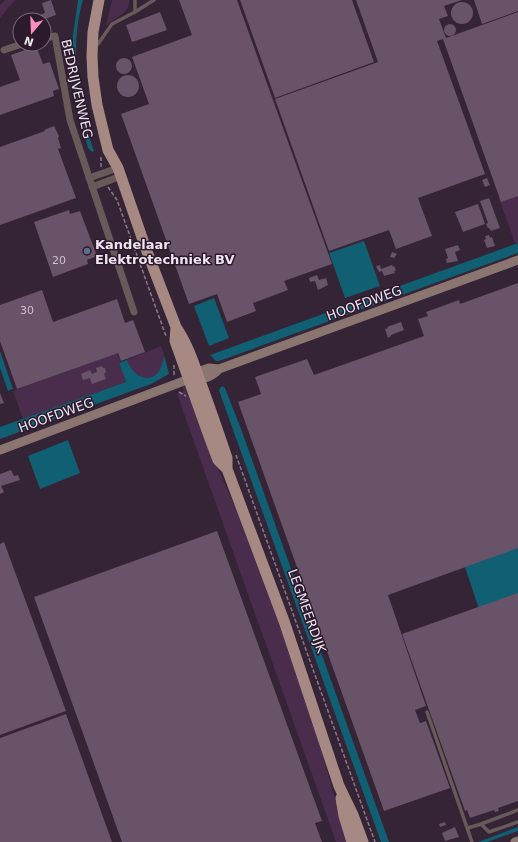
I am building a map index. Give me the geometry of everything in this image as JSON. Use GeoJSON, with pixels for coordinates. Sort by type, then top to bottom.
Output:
{"type":"FeatureCollection","features":[{"type":"Feature","properties":{"kind":"main road"},"geometry":{"type":"LineString","coordinates":[[99,0],[93,32],[93,77],[97,105],[108,150],[120,172]]}},
{"type":"Feature","properties":{"kind":"main road"},"geometry":{"type":"LineString","coordinates":[[105,0],[100,23],[98,44],[101,90],[120,172]]}},
{"type":"Feature","properties":{"kind":"main road","name":"LEGMEERDIJK"},"geometry":{"type":"LineString","coordinates":[[120,172],[146,249],[176,327],[175,340],[195,377],[210,439],[218,460],[227,470],[279,606],[339,786],[353,815],[363,842]]}},
{"type":"Feature","properties":{"kind":"main road","name":"HOOFDWEG"},"geometry":{"type":"LineString","coordinates":[[0,450],[195,377],[215,374],[219,369],[518,260]]}},
{"type":"Feature","properties":{"kind":"main road","name":"LEGMEERDIJK"},"geometry":{"type":"LineString","coordinates":[[339,786],[344,816],[352,842]]}},
{"type":"Feature","properties":{"kind":"street","name":"BEDRIJVENWEG"},"geometry":{"type":"LineString","coordinates":[[52,37],[55,36],[70,120],[134,312]]}},
{"type":"Feature","properties":{"kind":"street"},"geometry":{"type":"LineString","coordinates":[[4,50],[12,47]]}},
{"type":"Feature","properties":{"kind":"street"},"geometry":{"type":"LineString","coordinates":[[89,178],[120,172]]}},
{"type":"Feature","properties":{"kind":"street"},"geometry":{"type":"LineString","coordinates":[[92,187],[120,172]]}},
{"type":"Feature","properties":{"kind":"lane"},"geometry":{"type":"LineString","coordinates":[[135,12],[136,0]]}},
{"type":"Feature","properties":{"kind":"lane"},"geometry":{"type":"LineString","coordinates":[[98,44],[112,24],[154,0]]}},
{"type":"Feature","properties":{"kind":"lane"},"geometry":{"type":"LineString","coordinates":[[427,712],[472,842]]}},
{"type":"Feature","properties":{"kind":"lane"},"geometry":{"type":"LineString","coordinates":[[468,828],[518,810]]}},
{"type":"Feature","properties":{"kind":"lane"},"geometry":{"type":"LineString","coordinates":[[480,824],[489,832],[518,822]]}},
{"type":"Feature","properties":{"kind":"path","name":"LEGMEERDIJK"},"geometry":{"type":"LineString","coordinates":[[234,449],[375,842]]}},
{"type":"Feature","properties":{"kind":"shaded area"},"geometry":{"type":"Polygon","coordinates":[[[5,0],[15,0],[0,18],[0,5],[5,0]]]}},
{"type":"Feature","properties":{"kind":"shaded area"},"geometry":{"type":"Polygon","coordinates":[[[112,0],[129,0],[129,5],[125,12],[106,26],[112,0]]]}},
{"type":"Feature","properties":{"kind":"shaded area"},"geometry":{"type":"Polygon","coordinates":[[[518,192],[518,243],[515,243],[499,199],[518,192]]]}},
{"type":"Feature","properties":{"kind":"shaded area"},"geometry":{"type":"Polygon","coordinates":[[[161,346],[164,354],[164,361],[162,367],[155,375],[145,378],[132,370],[127,360],[161,346]]]}},
{"type":"Feature","properties":{"kind":"shaded area"},"geometry":{"type":"Polygon","coordinates":[[[117,352],[121,362],[119,363],[126,382],[23,419],[13,391],[117,352]]]}},
{"type":"Feature","properties":{"kind":"shaded area"},"geometry":{"type":"Polygon","coordinates":[[[185,386],[210,451],[249,537],[304,689],[333,792],[349,842],[336,842],[177,394],[184,391],[182,387],[185,386]]]}},
{"type":"Feature","properties":{"kind":"water"},"geometry":{"type":"Polygon","coordinates":[[[78,0],[83,0],[76,39],[77,81],[82,113],[94,151],[92,152],[88,148],[75,91],[73,35],[78,0]]]}},
{"type":"Feature","properties":{"kind":"water"},"geometry":{"type":"Polygon","coordinates":[[[364,241],[380,286],[345,298],[329,253],[364,241]]]}},
{"type":"Feature","properties":{"kind":"water"},"geometry":{"type":"Polygon","coordinates":[[[518,243],[518,253],[219,361],[216,361],[210,355],[518,243]]]}},
{"type":"Feature","properties":{"kind":"water"},"geometry":{"type":"Polygon","coordinates":[[[214,298],[229,338],[209,346],[194,306],[214,298]]]}},
{"type":"Feature","properties":{"kind":"water"},"geometry":{"type":"Polygon","coordinates":[[[0,351],[13,389],[8,391],[0,368],[0,351]]]}},
{"type":"Feature","properties":{"kind":"water"},"geometry":{"type":"Polygon","coordinates":[[[164,355],[169,374],[151,384],[0,439],[0,427],[126,382],[119,363],[127,360],[136,374],[148,378],[154,376],[159,372],[164,355]]]}},
{"type":"Feature","properties":{"kind":"water"},"geometry":{"type":"Polygon","coordinates":[[[223,386],[241,429],[389,842],[381,842],[222,399],[219,390],[223,386]]]}},
{"type":"Feature","properties":{"kind":"water"},"geometry":{"type":"Polygon","coordinates":[[[68,440],[80,473],[40,489],[28,456],[68,440]]]}},
{"type":"Feature","properties":{"kind":"water"},"geometry":{"type":"Polygon","coordinates":[[[518,547],[518,608],[483,621],[465,567],[518,547]]]}},
{"type":"Feature","properties":{"kind":"water"},"geometry":{"type":"Polygon","coordinates":[[[518,827],[518,831],[487,842],[478,842],[518,827]]]}},
{"type":"Feature","properties":{"kind":"building"},"geometry":{"type":"Polygon","coordinates":[[[51,0],[56,15],[52,16],[52,12],[45,12],[42,3],[51,0]]]}},
{"type":"Feature","properties":{"kind":"building"},"geometry":{"type":"Polygon","coordinates":[[[179,0],[237,0],[332,264],[284,281],[288,290],[253,303],[256,311],[227,322],[217,294],[189,304],[121,114],[149,104],[132,57],[192,35],[179,0]]]}},
{"type":"Feature","properties":{"kind":"building"},"geometry":{"type":"Polygon","coordinates":[[[240,0],[352,0],[374,62],[275,98],[240,0]]]}},
{"type":"Feature","properties":{"kind":"building"},"geometry":{"type":"Polygon","coordinates":[[[356,0],[462,0],[444,6],[448,16],[439,19],[446,38],[518,12],[518,196],[501,202],[443,39],[437,41],[485,174],[418,198],[432,236],[396,249],[389,230],[329,251],[275,99],[378,62],[356,0]]]}},
{"type":"Feature","properties":{"kind":"building"},"geometry":{"type":"Polygon","coordinates":[[[474,0],[518,0],[518,11],[482,24],[474,0]]]}},
{"type":"Feature","properties":{"kind":"building"},"geometry":{"type":"Polygon","coordinates":[[[462,2],[470,5],[473,13],[470,21],[462,24],[454,21],[451,13],[454,5],[462,2]]]}},
{"type":"Feature","properties":{"kind":"building"},"geometry":{"type":"Polygon","coordinates":[[[160,12],[167,30],[132,42],[126,25],[160,12]]]}},
{"type":"Feature","properties":{"kind":"building"},"geometry":{"type":"Polygon","coordinates":[[[450,24],[454,26],[456,30],[454,34],[450,36],[446,34],[444,30],[446,26],[450,24]]]}},
{"type":"Feature","properties":{"kind":"building"},"geometry":{"type":"Polygon","coordinates":[[[19,52],[38,52],[43,64],[50,63],[59,89],[53,91],[54,96],[0,115],[0,87],[20,80],[11,55],[19,52]]]}},
{"type":"Feature","properties":{"kind":"building"},"geometry":{"type":"Polygon","coordinates":[[[124,58],[131,63],[132,66],[127,73],[124,74],[117,69],[116,66],[121,59],[124,58]]]}},
{"type":"Feature","properties":{"kind":"building"},"geometry":{"type":"Polygon","coordinates":[[[128,75],[136,78],[139,86],[136,94],[128,97],[120,94],[117,86],[120,78],[128,75]]]}},
{"type":"Feature","properties":{"kind":"building"},"geometry":{"type":"Polygon","coordinates":[[[54,126],[59,136],[58,138],[61,148],[58,149],[76,198],[0,225],[0,147],[45,131],[44,130],[54,126]]]}},
{"type":"Feature","properties":{"kind":"building"},"geometry":{"type":"Polygon","coordinates":[[[487,178],[490,185],[485,187],[482,180],[487,178]]]}},
{"type":"Feature","properties":{"kind":"building"},"geometry":{"type":"Polygon","coordinates":[[[489,198],[500,228],[491,231],[486,224],[488,223],[480,201],[489,198]]]}},
{"type":"Feature","properties":{"kind":"building"},"geometry":{"type":"Polygon","coordinates":[[[478,204],[485,224],[463,232],[455,212],[478,204]]]}},
{"type":"Feature","properties":{"kind":"building"},"geometry":{"type":"Polygon","coordinates":[[[69,210],[70,214],[80,211],[97,256],[87,260],[88,264],[53,277],[34,222],[69,210]]]}},
{"type":"Feature","properties":{"kind":"building"},"geometry":{"type":"Polygon","coordinates":[[[489,235],[490,238],[492,237],[495,246],[487,248],[484,240],[486,239],[485,236],[489,235]]]}},
{"type":"Feature","properties":{"kind":"building"},"geometry":{"type":"Polygon","coordinates":[[[458,245],[460,250],[455,252],[458,261],[447,263],[446,259],[448,258],[445,249],[458,245]]]}},
{"type":"Feature","properties":{"kind":"building"},"geometry":{"type":"Polygon","coordinates":[[[392,252],[397,254],[394,258],[390,257],[392,252]]]}},
{"type":"Feature","properties":{"kind":"building"},"geometry":{"type":"Polygon","coordinates":[[[380,265],[381,269],[392,265],[393,267],[394,266],[396,270],[394,271],[395,273],[384,276],[382,271],[379,272],[376,266],[380,265]]]}},
{"type":"Feature","properties":{"kind":"building"},"geometry":{"type":"Polygon","coordinates":[[[317,275],[319,280],[326,278],[328,285],[318,290],[315,281],[310,282],[309,278],[317,275]]]}},
{"type":"Feature","properties":{"kind":"building"},"geometry":{"type":"Polygon","coordinates":[[[518,283],[518,548],[388,595],[426,706],[415,710],[420,723],[426,721],[450,788],[384,811],[238,402],[261,394],[255,377],[307,359],[314,375],[424,336],[418,319],[428,316],[426,312],[459,300],[460,304],[518,283]]]}},
{"type":"Feature","properties":{"kind":"building"},"geometry":{"type":"Polygon","coordinates":[[[42,290],[53,322],[117,299],[125,323],[133,320],[145,352],[121,361],[118,353],[17,389],[0,341],[0,305],[42,290]]]}},
{"type":"Feature","properties":{"kind":"building"},"geometry":{"type":"Polygon","coordinates":[[[401,322],[404,330],[391,335],[388,338],[385,329],[401,322]]]}},
{"type":"Feature","properties":{"kind":"building"},"geometry":{"type":"Polygon","coordinates":[[[102,366],[105,368],[106,372],[104,374],[106,379],[92,384],[90,378],[83,380],[81,374],[90,370],[92,374],[97,372],[96,368],[102,366]]]}},
{"type":"Feature","properties":{"kind":"building"},"geometry":{"type":"Polygon","coordinates":[[[0,393],[4,403],[0,404],[0,393]]]}},
{"type":"Feature","properties":{"kind":"building"},"geometry":{"type":"Polygon","coordinates":[[[11,470],[14,476],[18,475],[20,480],[1,486],[4,492],[0,494],[0,474],[11,470]]]}},
{"type":"Feature","properties":{"kind":"building"},"geometry":{"type":"Polygon","coordinates":[[[217,531],[322,821],[315,823],[322,842],[122,842],[34,597],[217,531]]]}},
{"type":"Feature","properties":{"kind":"building"},"geometry":{"type":"Polygon","coordinates":[[[4,542],[66,711],[0,735],[0,544],[4,542]]]}},
{"type":"Feature","properties":{"kind":"building"},"geometry":{"type":"Polygon","coordinates":[[[518,593],[518,801],[498,808],[499,811],[495,812],[494,810],[470,818],[467,810],[465,811],[402,634],[518,593]]]}},
{"type":"Feature","properties":{"kind":"building"},"geometry":{"type":"Polygon","coordinates":[[[66,714],[112,842],[0,842],[0,738],[66,714]]]}},
{"type":"Feature","properties":{"kind":"building"},"geometry":{"type":"Polygon","coordinates":[[[445,822],[446,825],[440,827],[439,824],[445,822]]]}},
{"type":"Feature","properties":{"kind":"building"},"geometry":{"type":"Polygon","coordinates":[[[455,827],[459,837],[445,841],[442,833],[455,827]]]}},
{"type":"Feature","properties":{"kind":"place","name":"Kandelaar Elektrotechniek BV"},"geometry":{"type":"Point","coordinates":[87,251]}}]}
